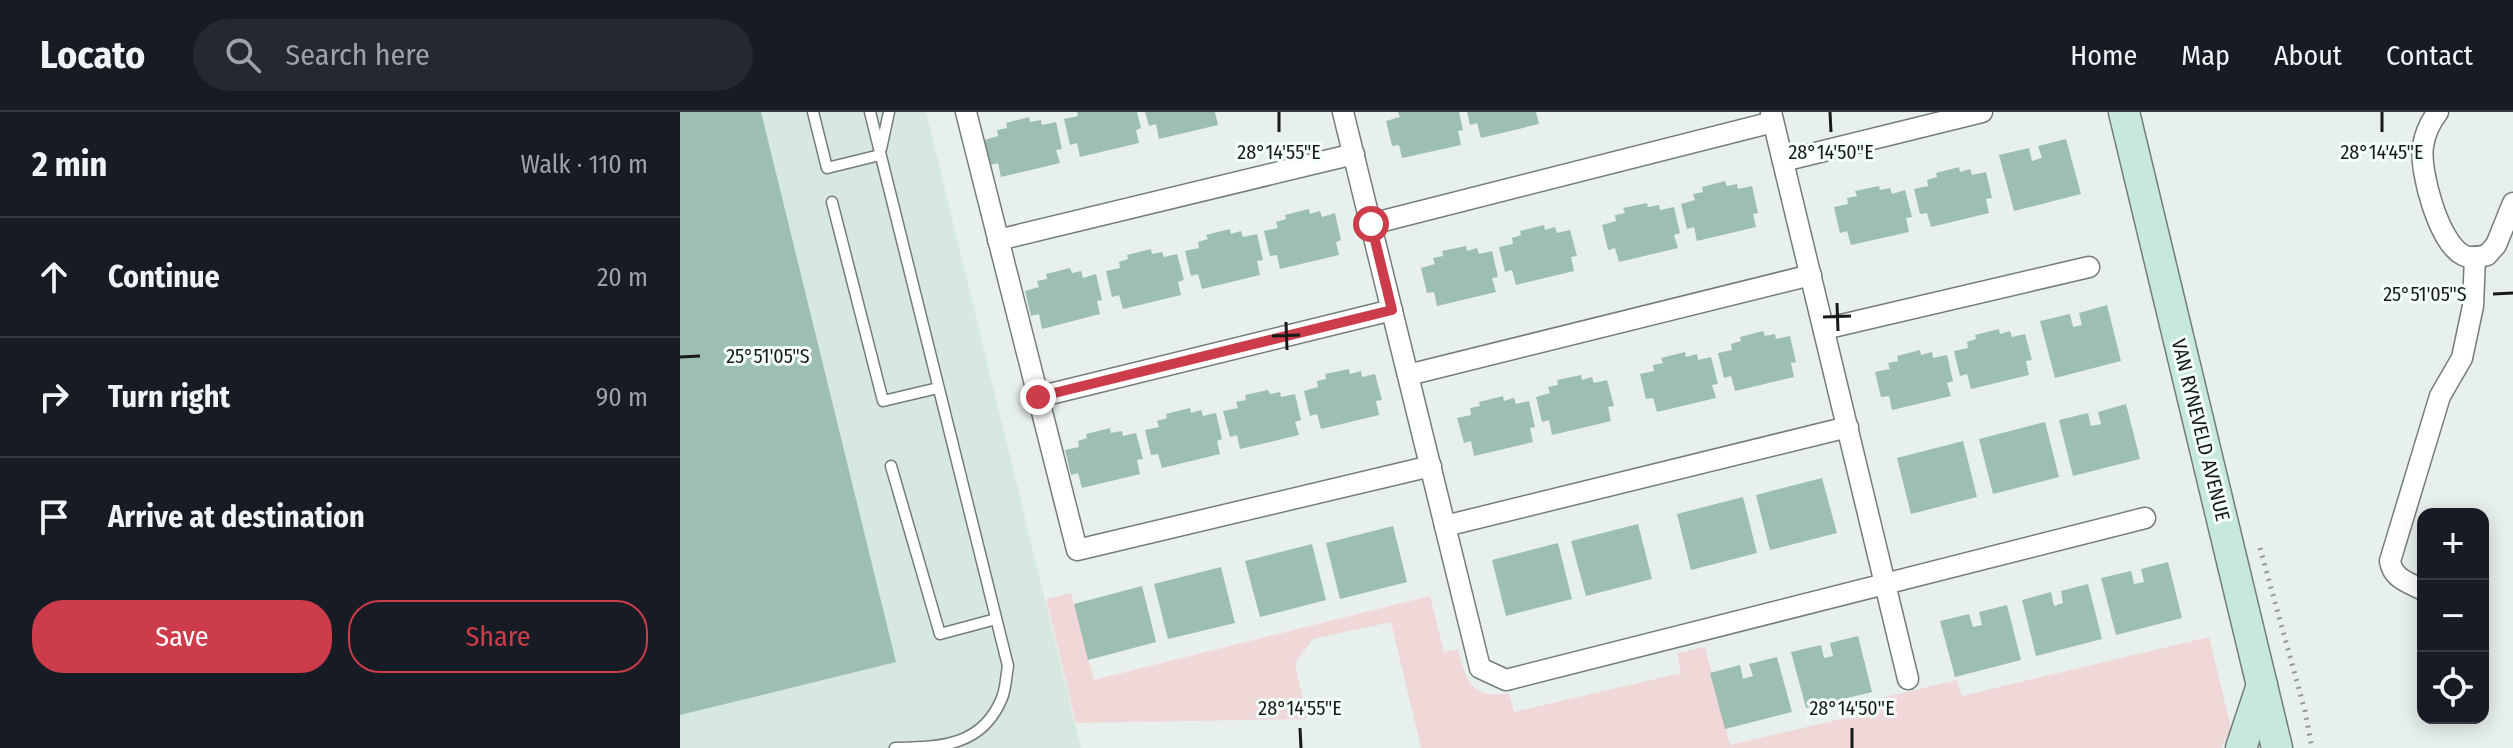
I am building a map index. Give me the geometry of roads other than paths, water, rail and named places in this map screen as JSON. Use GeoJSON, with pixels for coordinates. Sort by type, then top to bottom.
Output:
{"type":"FeatureCollection","features":[{"type":"Feature","properties":{"kind":"main road","name":"VAN RYNEVELD AVENUE"},"geometry":{"type":"LineString","coordinates":[[2124,112],[2277,748]]}},
{"type":"Feature","properties":{"kind":"main road"},"geometry":{"type":"LineString","coordinates":[[2241,748],[2262,685]]}},
{"type":"Feature","properties":{"kind":"street"},"geometry":{"type":"LineString","coordinates":[[966,112],[1077,550],[1431,466]]}},
{"type":"Feature","properties":{"kind":"street"},"geometry":{"type":"LineString","coordinates":[[1343,112],[1480,668],[1506,680],[2145,518]]}},
{"type":"Feature","properties":{"kind":"street"},"geometry":{"type":"LineString","coordinates":[[1783,161],[1982,112]]}},
{"type":"Feature","properties":{"kind":"street"},"geometry":{"type":"LineString","coordinates":[[2438,112],[2426,133],[2422,162],[2447,239],[2460,254],[2475,257],[2487,255],[2493,250],[2513,203]]}},
{"type":"Feature","properties":{"kind":"street"},"geometry":{"type":"LineString","coordinates":[[1371,224],[1772,117],[1908,679]]}},
{"type":"Feature","properties":{"kind":"street"},"geometry":{"type":"LineString","coordinates":[[998,240],[1354,154]]}},
{"type":"Feature","properties":{"kind":"street"},"geometry":{"type":"LineString","coordinates":[[2417,587],[2396,577],[2390,561],[2440,396],[2462,358],[2473,306],[2475,257]]}},
{"type":"Feature","properties":{"kind":"street"},"geometry":{"type":"LineString","coordinates":[[1824,329],[2089,267]]}},
{"type":"Feature","properties":{"kind":"street"},"geometry":{"type":"LineString","coordinates":[[1408,375],[1811,275]]}},
{"type":"Feature","properties":{"kind":"street"},"geometry":{"type":"LineString","coordinates":[[1038,397],[1392,310]]}},
{"type":"Feature","properties":{"kind":"street"},"geometry":{"type":"LineString","coordinates":[[1445,526],[1848,427]]}},
{"type":"Feature","properties":{"kind":"lane"},"geometry":{"type":"LineString","coordinates":[[813,112],[827,168],[880,155]]}},
{"type":"Feature","properties":{"kind":"lane"},"geometry":{"type":"LineString","coordinates":[[870,112],[1008,666],[1002,697],[990,719],[969,737],[943,747],[895,748]]}},
{"type":"Feature","properties":{"kind":"lane"},"geometry":{"type":"LineString","coordinates":[[880,155],[889,112]]}},
{"type":"Feature","properties":{"kind":"lane"},"geometry":{"type":"LineString","coordinates":[[832,202],[883,401],[938,388]]}},
{"type":"Feature","properties":{"kind":"lane"},"geometry":{"type":"LineString","coordinates":[[891,466],[940,634],[996,619]]}}]}
